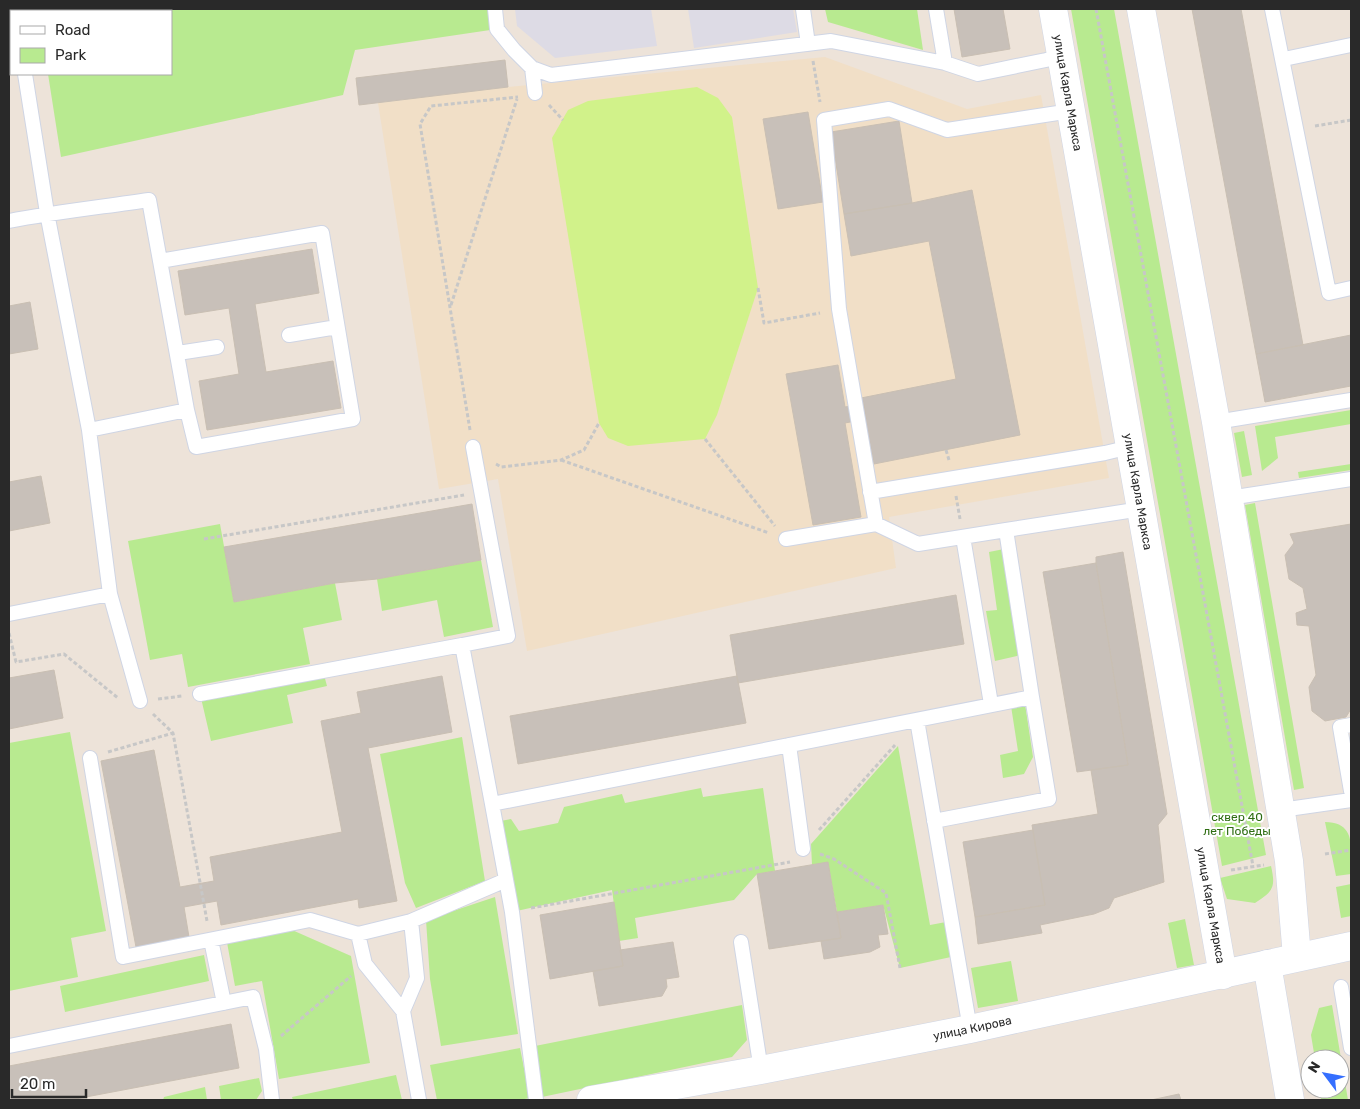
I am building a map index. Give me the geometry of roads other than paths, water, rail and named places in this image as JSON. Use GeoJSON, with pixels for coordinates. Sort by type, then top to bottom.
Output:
{"type":"FeatureCollection","features":[{"type":"Feature","properties":{"kind":"street","name":"улица Карла Маркса"},"geometry":{"type":"LineString","coordinates":[[1053,9],[1223,975]]}},
{"type":"Feature","properties":{"kind":"street"},"geometry":{"type":"LineString","coordinates":[[1141,9],[1216,422],[1281,810],[1289,861],[1297,957]]}},
{"type":"Feature","properties":{"kind":"street","name":"улица Кирова"},"geometry":{"type":"LineString","coordinates":[[592,1100],[761,1070],[970,1029],[1351,946]]}},
{"type":"Feature","properties":{"kind":"street"},"geometry":{"type":"LineString","coordinates":[[1267,964],[1290,1100]]}},
{"type":"Feature","properties":{"kind":"lane"},"geometry":{"type":"LineString","coordinates":[[495,9],[497,29],[514,50],[532,68],[551,76],[832,41],[945,62],[978,74],[1062,56]]}},
{"type":"Feature","properties":{"kind":"lane"},"geometry":{"type":"LineString","coordinates":[[803,9],[808,44]]}},
{"type":"Feature","properties":{"kind":"lane"},"geometry":{"type":"LineString","coordinates":[[936,9],[945,62]]}},
{"type":"Feature","properties":{"kind":"lane"},"geometry":{"type":"LineString","coordinates":[[1272,9],[1284,60],[1329,292],[1351,288]]}},
{"type":"Feature","properties":{"kind":"lane"},"geometry":{"type":"LineString","coordinates":[[1284,60],[1351,45]]}},
{"type":"Feature","properties":{"kind":"lane"},"geometry":{"type":"LineString","coordinates":[[532,68],[535,93]]}},
{"type":"Feature","properties":{"kind":"lane"},"geometry":{"type":"LineString","coordinates":[[25,75],[47,213],[89,430],[110,594],[140,701]]}},
{"type":"Feature","properties":{"kind":"lane"},"geometry":{"type":"LineString","coordinates":[[876,524],[839,309],[824,120],[889,109],[947,130],[1072,111]]}},
{"type":"Feature","properties":{"kind":"lane"},"geometry":{"type":"LineString","coordinates":[[9,221],[47,213],[71,212],[149,200],[160,261],[178,353],[187,410],[196,447],[352,419],[322,233],[160,261]]}},
{"type":"Feature","properties":{"kind":"lane"},"geometry":{"type":"LineString","coordinates":[[289,335],[337,327]]}},
{"type":"Feature","properties":{"kind":"lane"},"geometry":{"type":"LineString","coordinates":[[178,353],[218,347]]}},
{"type":"Feature","properties":{"kind":"lane"},"geometry":{"type":"LineString","coordinates":[[1216,422],[1351,400]]}},
{"type":"Feature","properties":{"kind":"lane"},"geometry":{"type":"LineString","coordinates":[[89,430],[187,410]]}},
{"type":"Feature","properties":{"kind":"lane"},"geometry":{"type":"LineString","coordinates":[[200,694],[508,636],[473,447]]}},
{"type":"Feature","properties":{"kind":"lane"},"geometry":{"type":"LineString","coordinates":[[870,492],[1096,455],[1130,447]]}},
{"type":"Feature","properties":{"kind":"lane"},"geometry":{"type":"LineString","coordinates":[[1229,498],[1351,479]]}},
{"type":"Feature","properties":{"kind":"lane"},"geometry":{"type":"LineString","coordinates":[[786,539],[876,524],[918,544],[1141,509]]}},
{"type":"Feature","properties":{"kind":"lane"},"geometry":{"type":"LineString","coordinates":[[934,821],[1050,799],[1006,530]]}},
{"type":"Feature","properties":{"kind":"lane"},"geometry":{"type":"LineString","coordinates":[[963,537],[991,704]]}},
{"type":"Feature","properties":{"kind":"lane"},"geometry":{"type":"LineString","coordinates":[[9,614],[110,594]]}},
{"type":"Feature","properties":{"kind":"lane"},"geometry":{"type":"LineString","coordinates":[[462,645],[512,912],[536,1100]]}},
{"type":"Feature","properties":{"kind":"lane"},"geometry":{"type":"LineString","coordinates":[[492,804],[1032,696]]}},
{"type":"Feature","properties":{"kind":"lane"},"geometry":{"type":"LineString","coordinates":[[917,720],[970,1029]]}},
{"type":"Feature","properties":{"kind":"lane"},"geometry":{"type":"LineString","coordinates":[[1351,725],[1340,727],[1351,791]]}},
{"type":"Feature","properties":{"kind":"lane"},"geometry":{"type":"LineString","coordinates":[[789,745],[803,848]]}},
{"type":"Feature","properties":{"kind":"lane"},"geometry":{"type":"LineString","coordinates":[[90,758],[123,957],[310,920],[358,934],[412,920],[506,880]]}},
{"type":"Feature","properties":{"kind":"lane"},"geometry":{"type":"LineString","coordinates":[[1281,810],[1351,800]]}},
{"type":"Feature","properties":{"kind":"lane"},"geometry":{"type":"LineString","coordinates":[[403,1011],[417,978],[412,920]]}},
{"type":"Feature","properties":{"kind":"lane"},"geometry":{"type":"LineString","coordinates":[[358,934],[365,964],[403,1011],[419,1100]]}},
{"type":"Feature","properties":{"kind":"lane"},"geometry":{"type":"LineString","coordinates":[[211,940],[224,1003]]}},
{"type":"Feature","properties":{"kind":"lane"},"geometry":{"type":"LineString","coordinates":[[741,942],[761,1070]]}},
{"type":"Feature","properties":{"kind":"lane"},"geometry":{"type":"LineString","coordinates":[[1341,987],[1351,1048]]}},
{"type":"Feature","properties":{"kind":"lane"},"geometry":{"type":"LineString","coordinates":[[9,1046],[253,997],[266,1049],[272,1100]]}},
{"type":"Feature","properties":{"kind":"park label","name":"сквер 40 лет Победы"},"geometry":{"type":"Point","coordinates":[1237,824]}}]}
